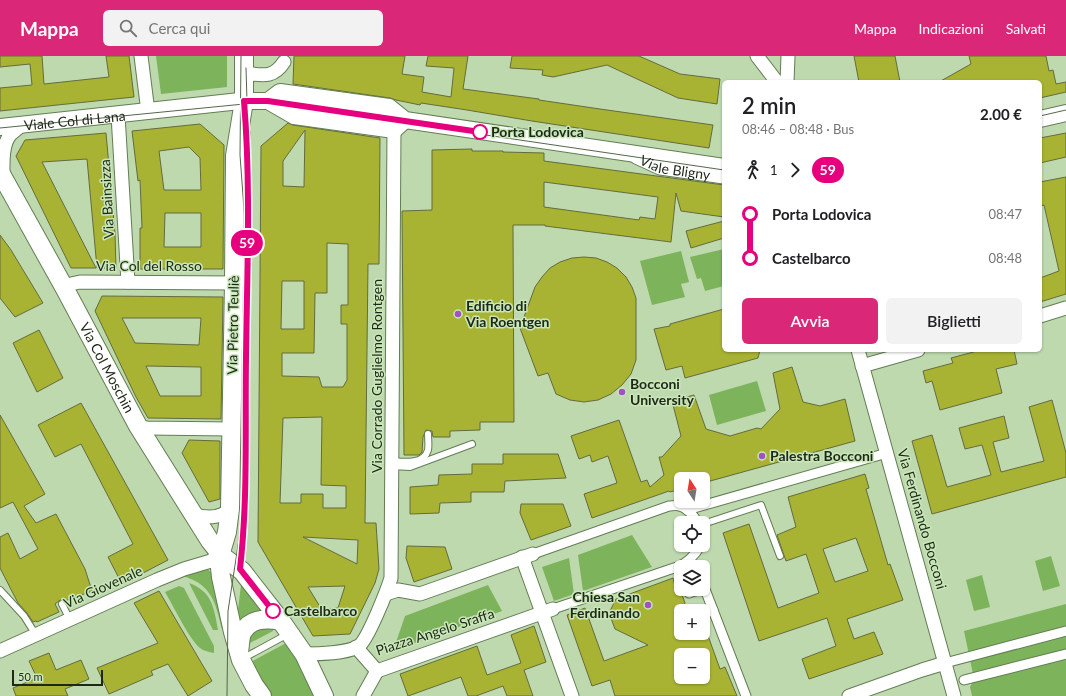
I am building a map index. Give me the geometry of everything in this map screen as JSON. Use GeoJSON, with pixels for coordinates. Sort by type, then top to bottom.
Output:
{"type":"FeatureCollection","features":[{"type":"Feature","properties":{"kind":"main road","name":"Via Pietro Teuliè"},"geometry":{"type":"LineString","coordinates":[[244,64],[244,101],[235,156],[240,283],[231,429],[230,510],[218,562],[240,656],[254,685],[262,696]]}},
{"type":"Feature","properties":{"kind":"main road","name":"Via Col Moschin"},"geometry":{"type":"LineString","coordinates":[[1,174],[65,289],[138,426],[210,541],[220,554],[240,569],[304,654],[324,696]]}},
{"type":"Feature","properties":{"kind":"main road"},"geometry":{"type":"LineString","coordinates":[[240,656],[242,634],[253,622],[270,618],[285,627]]}},
{"type":"Feature","properties":{"kind":"street"},"geometry":{"type":"LineString","coordinates":[[141,56],[148,112]]}},
{"type":"Feature","properties":{"kind":"street"},"geometry":{"type":"LineString","coordinates":[[757,56],[775,80]]}},
{"type":"Feature","properties":{"kind":"street"},"geometry":{"type":"LineString","coordinates":[[787,80],[788,56]]}},
{"type":"Feature","properties":{"kind":"street"},"geometry":{"type":"LineString","coordinates":[[244,64],[270,74],[278,71],[284,59]]}},
{"type":"Feature","properties":{"kind":"street"},"geometry":{"type":"LineString","coordinates":[[274,97],[284,73],[284,59]]}},
{"type":"Feature","properties":{"kind":"street","name":"Viale Col di Lana"},"geometry":{"type":"LineString","coordinates":[[0,127],[148,112],[297,94],[389,107],[399,125]]}},
{"type":"Feature","properties":{"kind":"street","name":"Viale Bligny"},"geometry":{"type":"LineString","coordinates":[[274,97],[294,116],[399,125],[722,167]]}},
{"type":"Feature","properties":{"kind":"street"},"geometry":{"type":"LineString","coordinates":[[1042,119],[1066,113]]}},
{"type":"Feature","properties":{"kind":"street","name":"Via Bainsizza"},"geometry":{"type":"LineString","coordinates":[[118,115],[128,282]]}},
{"type":"Feature","properties":{"kind":"street","name":"Via Col Moschin"},"geometry":{"type":"LineString","coordinates":[[1,174],[6,143],[10,135],[22,124]]}},
{"type":"Feature","properties":{"kind":"street","name":"Via Corrado Guglielmo Rontgen"},"geometry":{"type":"LineString","coordinates":[[375,618],[386,594],[391,578],[399,125]]}},
{"type":"Feature","properties":{"kind":"street","name":"Viale Bligny"},"geometry":{"type":"LineString","coordinates":[[627,154],[660,168],[722,177]]}},
{"type":"Feature","properties":{"kind":"street","name":"Via Col del Rosso"},"geometry":{"type":"LineString","coordinates":[[65,289],[74,282],[240,283]]}},
{"type":"Feature","properties":{"kind":"street"},"geometry":{"type":"LineString","coordinates":[[1042,315],[1066,308]]}},
{"type":"Feature","properties":{"kind":"street","name":"Via Ferdinando Bocconi"},"geometry":{"type":"LineString","coordinates":[[858,352],[954,696]]}},
{"type":"Feature","properties":{"kind":"street"},"geometry":{"type":"LineString","coordinates":[[862,366],[911,352]]}},
{"type":"Feature","properties":{"kind":"street"},"geometry":{"type":"LineString","coordinates":[[138,426],[147,428],[231,429]]}},
{"type":"Feature","properties":{"kind":"street"},"geometry":{"type":"LineString","coordinates":[[687,510],[887,453]]}},
{"type":"Feature","properties":{"kind":"street"},"geometry":{"type":"LineString","coordinates":[[386,594],[398,590],[420,594],[669,506],[679,506],[687,510],[693,516]]}},
{"type":"Feature","properties":{"kind":"street"},"geometry":{"type":"LineString","coordinates":[[193,514],[213,517],[230,510]]}},
{"type":"Feature","properties":{"kind":"street","name":"Piazza Angelo Sraffa"},"geometry":{"type":"LineString","coordinates":[[375,618],[361,645],[356,647],[377,671],[694,561],[698,552]]}},
{"type":"Feature","properties":{"kind":"street","name":"Via Giovenale"},"geometry":{"type":"LineString","coordinates":[[0,651],[162,578],[184,569],[211,561],[220,554]]}},
{"type":"Feature","properties":{"kind":"street"},"geometry":{"type":"LineString","coordinates":[[528,556],[548,611],[572,696]]}},
{"type":"Feature","properties":{"kind":"street"},"geometry":{"type":"LineString","coordinates":[[707,596],[713,610],[737,685],[746,696]]}},
{"type":"Feature","properties":{"kind":"street"},"geometry":{"type":"LineString","coordinates":[[849,696],[945,663],[1066,631]]}},
{"type":"Feature","properties":{"kind":"street"},"geometry":{"type":"LineString","coordinates":[[304,654],[342,651],[356,647]]}},
{"type":"Feature","properties":{"kind":"street"},"geometry":{"type":"LineString","coordinates":[[964,680],[1066,654]]}},
{"type":"Feature","properties":{"kind":"street"},"geometry":{"type":"LineString","coordinates":[[363,696],[377,671]]}},
{"type":"Feature","properties":{"kind":"lane","name":"Viale Bligny"},"geometry":{"type":"LineString","coordinates":[[274,97],[399,125]]}},
{"type":"Feature","properties":{"kind":"lane"},"geometry":{"type":"LineString","coordinates":[[240,283],[247,129],[244,101]]}},
{"type":"Feature","properties":{"kind":"lane","name":"Via Pietro Teuliè"},"geometry":{"type":"LineString","coordinates":[[240,283],[245,507],[240,569]]}},
{"type":"Feature","properties":{"kind":"lane"},"geometry":{"type":"LineString","coordinates":[[392,464],[410,462],[426,456],[428,449],[428,434]]}},
{"type":"Feature","properties":{"kind":"lane"},"geometry":{"type":"LineString","coordinates":[[392,464],[410,468],[472,444]]}},
{"type":"Feature","properties":{"kind":"lane"},"geometry":{"type":"LineString","coordinates":[[710,522],[761,505],[780,556]]}},
{"type":"Feature","properties":{"kind":"lane"},"geometry":{"type":"LineString","coordinates":[[0,590],[24,616],[36,635]]}},
{"type":"Feature","properties":{"kind":"lane"},"geometry":{"type":"LineString","coordinates":[[62,604],[70,620]]}},
{"type":"Feature","properties":{"kind":"lane"},"geometry":{"type":"LineString","coordinates":[[240,656],[285,627]]}},
{"type":"Feature","properties":{"kind":"green space"},"geometry":{"type":"Polygon","coordinates":[[[156,56],[227,56],[227,87],[161,94],[156,56]]]}},
{"type":"Feature","properties":{"kind":"green space"},"geometry":{"type":"Polygon","coordinates":[[[722,249],[722,287],[705,291],[701,278],[697,279],[690,257],[722,249]]]}},
{"type":"Feature","properties":{"kind":"green space"},"geometry":{"type":"Polygon","coordinates":[[[681,251],[689,282],[681,284],[685,297],[652,305],[640,261],[681,251]]]}},
{"type":"Feature","properties":{"kind":"green space"},"geometry":{"type":"Polygon","coordinates":[[[757,381],[766,411],[717,425],[709,395],[757,381]]]}},
{"type":"Feature","properties":{"kind":"green space"},"geometry":{"type":"Polygon","coordinates":[[[632,535],[652,567],[583,591],[578,555],[632,535]]]}},
{"type":"Feature","properties":{"kind":"green space"},"geometry":{"type":"Polygon","coordinates":[[[1051,556],[1060,586],[1043,591],[1035,561],[1051,556]]]}},
{"type":"Feature","properties":{"kind":"green space"},"geometry":{"type":"Polygon","coordinates":[[[569,558],[574,594],[554,601],[542,567],[569,558]]]}},
{"type":"Feature","properties":{"kind":"green space"},"geometry":{"type":"Polygon","coordinates":[[[207,569],[211,572],[224,628],[222,629],[211,595],[200,584],[192,579],[182,576],[207,569]]]}},
{"type":"Feature","properties":{"kind":"green space"},"geometry":{"type":"Polygon","coordinates":[[[982,575],[990,607],[974,611],[966,580],[982,575]]]}},
{"type":"Feature","properties":{"kind":"green space"},"geometry":{"type":"Polygon","coordinates":[[[189,583],[197,586],[211,601],[218,630],[213,630],[189,583]]]}},
{"type":"Feature","properties":{"kind":"green space"},"geometry":{"type":"Polygon","coordinates":[[[241,585],[252,596],[264,612],[242,626],[237,618],[241,585]]]}},
{"type":"Feature","properties":{"kind":"green space"},"geometry":{"type":"Polygon","coordinates":[[[488,585],[502,611],[393,651],[405,616],[488,585]]]}},
{"type":"Feature","properties":{"kind":"green space"},"geometry":{"type":"Polygon","coordinates":[[[179,586],[184,588],[214,646],[214,653],[203,650],[196,644],[186,630],[165,592],[179,586]]]}},
{"type":"Feature","properties":{"kind":"green space"},"geometry":{"type":"Polygon","coordinates":[[[1066,604],[1066,696],[972,696],[970,687],[974,679],[964,631],[1066,604]]]}},
{"type":"Feature","properties":{"kind":"green space"},"geometry":{"type":"Polygon","coordinates":[[[259,626],[273,629],[273,631],[248,644],[247,640],[259,626]]]}},
{"type":"Feature","properties":{"kind":"green space"},"geometry":{"type":"Polygon","coordinates":[[[288,642],[316,696],[271,696],[259,681],[249,663],[288,642]]]}},
{"type":"Feature","properties":{"kind":"building"},"geometry":{"type":"Polygon","coordinates":[[[0,56],[42,56],[44,84],[109,77],[106,56],[129,56],[134,97],[0,111],[0,88],[32,85],[30,64],[0,67],[0,56]]]}},
{"type":"Feature","properties":{"kind":"building"},"geometry":{"type":"Polygon","coordinates":[[[294,56],[405,56],[402,74],[424,77],[422,92],[451,97],[454,68],[426,66],[428,56],[468,56],[463,89],[713,125],[709,148],[421,103],[420,105],[390,98],[293,84],[294,56]]]}},
{"type":"Feature","properties":{"kind":"building"},"geometry":{"type":"Polygon","coordinates":[[[512,56],[639,56],[680,74],[720,79],[717,104],[678,98],[607,65],[553,77],[542,75],[543,70],[510,68],[512,56]]]}},
{"type":"Feature","properties":{"kind":"building"},"geometry":{"type":"Polygon","coordinates":[[[854,56],[895,56],[900,80],[859,80],[854,56]]]}},
{"type":"Feature","properties":{"kind":"building"},"geometry":{"type":"Polygon","coordinates":[[[969,56],[1046,56],[1049,71],[1053,70],[1056,84],[1066,82],[1066,92],[1042,98],[1042,80],[943,80],[971,64],[969,56]]]}},
{"type":"Feature","properties":{"kind":"building"},"geometry":{"type":"Polygon","coordinates":[[[288,123],[380,138],[379,264],[368,264],[365,523],[376,523],[379,569],[375,583],[350,634],[313,636],[258,542],[261,146],[288,123]],[[305,130],[283,161],[283,186],[304,187],[305,130]],[[327,243],[327,293],[315,293],[314,353],[282,353],[282,376],[319,377],[322,387],[343,387],[347,380],[347,324],[341,324],[341,305],[348,305],[348,244],[327,243]],[[282,281],[281,329],[304,329],[304,281],[282,281]],[[322,417],[283,418],[280,503],[301,503],[301,494],[323,494],[323,508],[346,508],[346,486],[321,485],[322,417]],[[303,537],[357,564],[358,540],[303,537]],[[345,586],[308,587],[322,610],[338,608],[345,586]]]}},
{"type":"Feature","properties":{"kind":"building"},"geometry":{"type":"Polygon","coordinates":[[[200,124],[224,145],[223,269],[140,269],[140,228],[142,228],[140,180],[138,181],[132,131],[200,124]],[[189,147],[159,151],[164,190],[201,190],[200,158],[189,147]],[[165,213],[164,247],[201,247],[201,213],[165,213]]]}},
{"type":"Feature","properties":{"kind":"building"},"geometry":{"type":"Polygon","coordinates":[[[106,133],[115,233],[116,268],[97,268],[87,159],[42,162],[96,268],[71,268],[16,156],[25,140],[106,133]]]}},
{"type":"Feature","properties":{"kind":"building"},"geometry":{"type":"Polygon","coordinates":[[[1066,133],[1066,157],[1042,163],[1042,138],[1066,133]]]}},
{"type":"Feature","properties":{"kind":"building","name":"Edificio di Via Roentgen"},"geometry":{"type":"Polygon","coordinates":[[[472,149],[472,151],[544,153],[544,161],[722,185],[722,217],[681,211],[676,193],[671,242],[545,225],[513,225],[514,422],[480,422],[480,430],[450,431],[450,437],[433,437],[432,431],[426,430],[423,437],[422,452],[419,455],[404,455],[402,211],[432,210],[432,150],[472,149]],[[544,182],[544,207],[639,220],[640,217],[655,219],[658,197],[544,182]]]}},
{"type":"Feature","properties":{"kind":"building"},"geometry":{"type":"Polygon","coordinates":[[[1066,177],[1066,294],[1042,301],[1042,277],[1059,271],[1044,205],[1042,206],[1042,182],[1066,177]]]}},
{"type":"Feature","properties":{"kind":"building"},"geometry":{"type":"Polygon","coordinates":[[[722,222],[722,239],[691,248],[686,231],[722,222]]]}},
{"type":"Feature","properties":{"kind":"building"},"geometry":{"type":"Polygon","coordinates":[[[0,235],[11,250],[43,303],[15,317],[0,298],[0,235]]]}},
{"type":"Feature","properties":{"kind":"building"},"geometry":{"type":"Polygon","coordinates":[[[572,258],[596,258],[617,268],[626,277],[632,287],[636,298],[636,360],[631,374],[622,385],[611,394],[598,400],[584,402],[570,400],[556,394],[548,373],[538,376],[520,328],[535,287],[550,268],[560,262],[572,258]]]}},
{"type":"Feature","properties":{"kind":"building"},"geometry":{"type":"Polygon","coordinates":[[[102,296],[223,297],[221,419],[148,418],[136,397],[95,311],[102,296]],[[122,318],[135,343],[199,345],[201,318],[122,318]],[[146,366],[160,396],[201,396],[201,367],[146,366]]]}},
{"type":"Feature","properties":{"kind":"building"},"geometry":{"type":"Polygon","coordinates":[[[722,310],[722,352],[760,352],[758,358],[685,378],[682,366],[666,370],[654,329],[670,326],[670,324],[722,310]]]}},
{"type":"Feature","properties":{"kind":"building"},"geometry":{"type":"Polygon","coordinates":[[[39,330],[63,378],[37,392],[13,343],[39,330]]]}},
{"type":"Feature","properties":{"kind":"building"},"geometry":{"type":"Polygon","coordinates":[[[974,352],[1014,352],[1017,364],[996,369],[1002,393],[940,410],[932,381],[926,383],[923,371],[953,363],[951,358],[974,352]]]}},
{"type":"Feature","properties":{"kind":"building"},"geometry":{"type":"Polygon","coordinates":[[[792,367],[803,402],[820,406],[845,399],[855,441],[710,481],[710,472],[674,472],[674,491],[669,491],[592,518],[584,494],[617,483],[608,456],[592,462],[590,455],[579,459],[571,436],[619,420],[641,482],[647,480],[650,487],[664,475],[659,457],[662,457],[681,436],[672,401],[694,395],[706,429],[730,436],[757,428],[761,429],[780,409],[773,373],[792,367]]]}},
{"type":"Feature","properties":{"kind":"building"},"geometry":{"type":"Polygon","coordinates":[[[1052,400],[1066,453],[1066,477],[932,514],[912,441],[932,435],[947,487],[991,475],[982,445],[965,449],[959,428],[1004,416],[1009,438],[993,442],[1001,472],[1044,461],[1029,407],[1052,400]]]}},
{"type":"Feature","properties":{"kind":"building"},"geometry":{"type":"Polygon","coordinates":[[[81,403],[168,560],[122,584],[108,557],[133,544],[81,444],[55,457],[38,425],[81,403]]]}},
{"type":"Feature","properties":{"kind":"building"},"geometry":{"type":"Polygon","coordinates":[[[0,415],[45,494],[24,506],[36,523],[56,514],[85,569],[92,591],[65,601],[60,600],[55,604],[59,612],[37,622],[33,622],[18,603],[0,568],[0,537],[8,533],[20,559],[38,549],[13,502],[0,508],[0,415]]]}},
{"type":"Feature","properties":{"kind":"building"},"geometry":{"type":"Polygon","coordinates":[[[189,440],[220,441],[220,499],[209,502],[182,453],[189,440]]]}},
{"type":"Feature","properties":{"kind":"building"},"geometry":{"type":"Polygon","coordinates":[[[503,454],[558,454],[566,478],[505,481],[504,492],[471,492],[471,502],[440,503],[439,513],[410,514],[410,487],[438,485],[439,475],[472,474],[472,464],[503,464],[503,454]]]}},
{"type":"Feature","properties":{"kind":"building"},"geometry":{"type":"Polygon","coordinates":[[[865,474],[869,488],[866,489],[888,565],[890,564],[903,600],[847,619],[854,639],[874,632],[883,654],[809,679],[802,659],[836,646],[827,618],[759,641],[723,533],[749,524],[778,608],[819,593],[806,554],[786,561],[777,535],[796,527],[788,497],[865,474]],[[856,538],[823,549],[835,582],[868,571],[856,538]]]}},
{"type":"Feature","properties":{"kind":"building"},"geometry":{"type":"Polygon","coordinates":[[[521,504],[563,504],[571,526],[531,540],[520,513],[521,504]]]}},
{"type":"Feature","properties":{"kind":"building"},"geometry":{"type":"Polygon","coordinates":[[[407,546],[445,547],[452,569],[414,582],[406,558],[407,546]]]}},
{"type":"Feature","properties":{"kind":"building"},"geometry":{"type":"Polygon","coordinates":[[[673,578],[674,596],[682,596],[685,603],[674,604],[674,640],[710,640],[720,669],[725,667],[737,696],[615,696],[610,680],[592,686],[567,615],[585,608],[604,661],[648,645],[615,629],[609,613],[616,599],[673,578]]]}},
{"type":"Feature","properties":{"kind":"building"},"geometry":{"type":"Polygon","coordinates":[[[159,591],[212,681],[188,696],[168,664],[151,671],[153,675],[109,694],[97,668],[158,643],[134,603],[159,591]]]}},
{"type":"Feature","properties":{"kind":"building"},"geometry":{"type":"Polygon","coordinates":[[[534,626],[546,662],[524,670],[533,696],[507,696],[503,686],[476,696],[468,696],[461,677],[408,696],[400,674],[477,646],[487,675],[521,663],[511,635],[534,626]]]}},
{"type":"Feature","properties":{"kind":"building"},"geometry":{"type":"Polygon","coordinates":[[[49,653],[56,670],[81,660],[89,679],[65,689],[68,696],[16,696],[13,688],[37,678],[29,661],[49,653]]]}},
{"type":"Feature","properties":{"kind":"tram line"},"geometry":{"type":"LineString","coordinates":[[227,696],[228,611],[241,526],[243,498],[245,223],[240,155],[241,56]]}},
{"type":"Feature","properties":{"kind":"tram line"},"geometry":{"type":"LineString","coordinates":[[246,68],[250,202]]}},
{"type":"Feature","properties":{"kind":"tram line"},"geometry":{"type":"LineString","coordinates":[[0,128],[244,104],[268,103],[722,170]]}},
{"type":"Feature","properties":{"kind":"tram line"},"geometry":{"type":"LineString","coordinates":[[1042,116],[1066,110]]}},
{"type":"Feature","properties":{"kind":"bus line","name":"59"},"geometry":{"type":"LineString","coordinates":[[273,611],[240,569],[245,507],[248,207],[247,129],[244,101],[268,101],[480,132]]}},
{"type":"Feature","properties":{"kind":"place","name":"Porta Lodovica"},"geometry":{"type":"Point","coordinates":[480,132]}},
{"type":"Feature","properties":{"kind":"place","name":"Edificio di Via Roentgen"},"geometry":{"type":"Point","coordinates":[458,314]}},
{"type":"Feature","properties":{"kind":"place","name":"Bocconi University"},"geometry":{"type":"Point","coordinates":[622,392]}},
{"type":"Feature","properties":{"kind":"place","name":"Palestra Bocconi"},"geometry":{"type":"Point","coordinates":[762,456]}},
{"type":"Feature","properties":{"kind":"place","name":"Chiesa San Ferdinando"},"geometry":{"type":"Point","coordinates":[648,605]}},
{"type":"Feature","properties":{"kind":"place","name":"Castelbarco"},"geometry":{"type":"Point","coordinates":[273,611]}}]}
